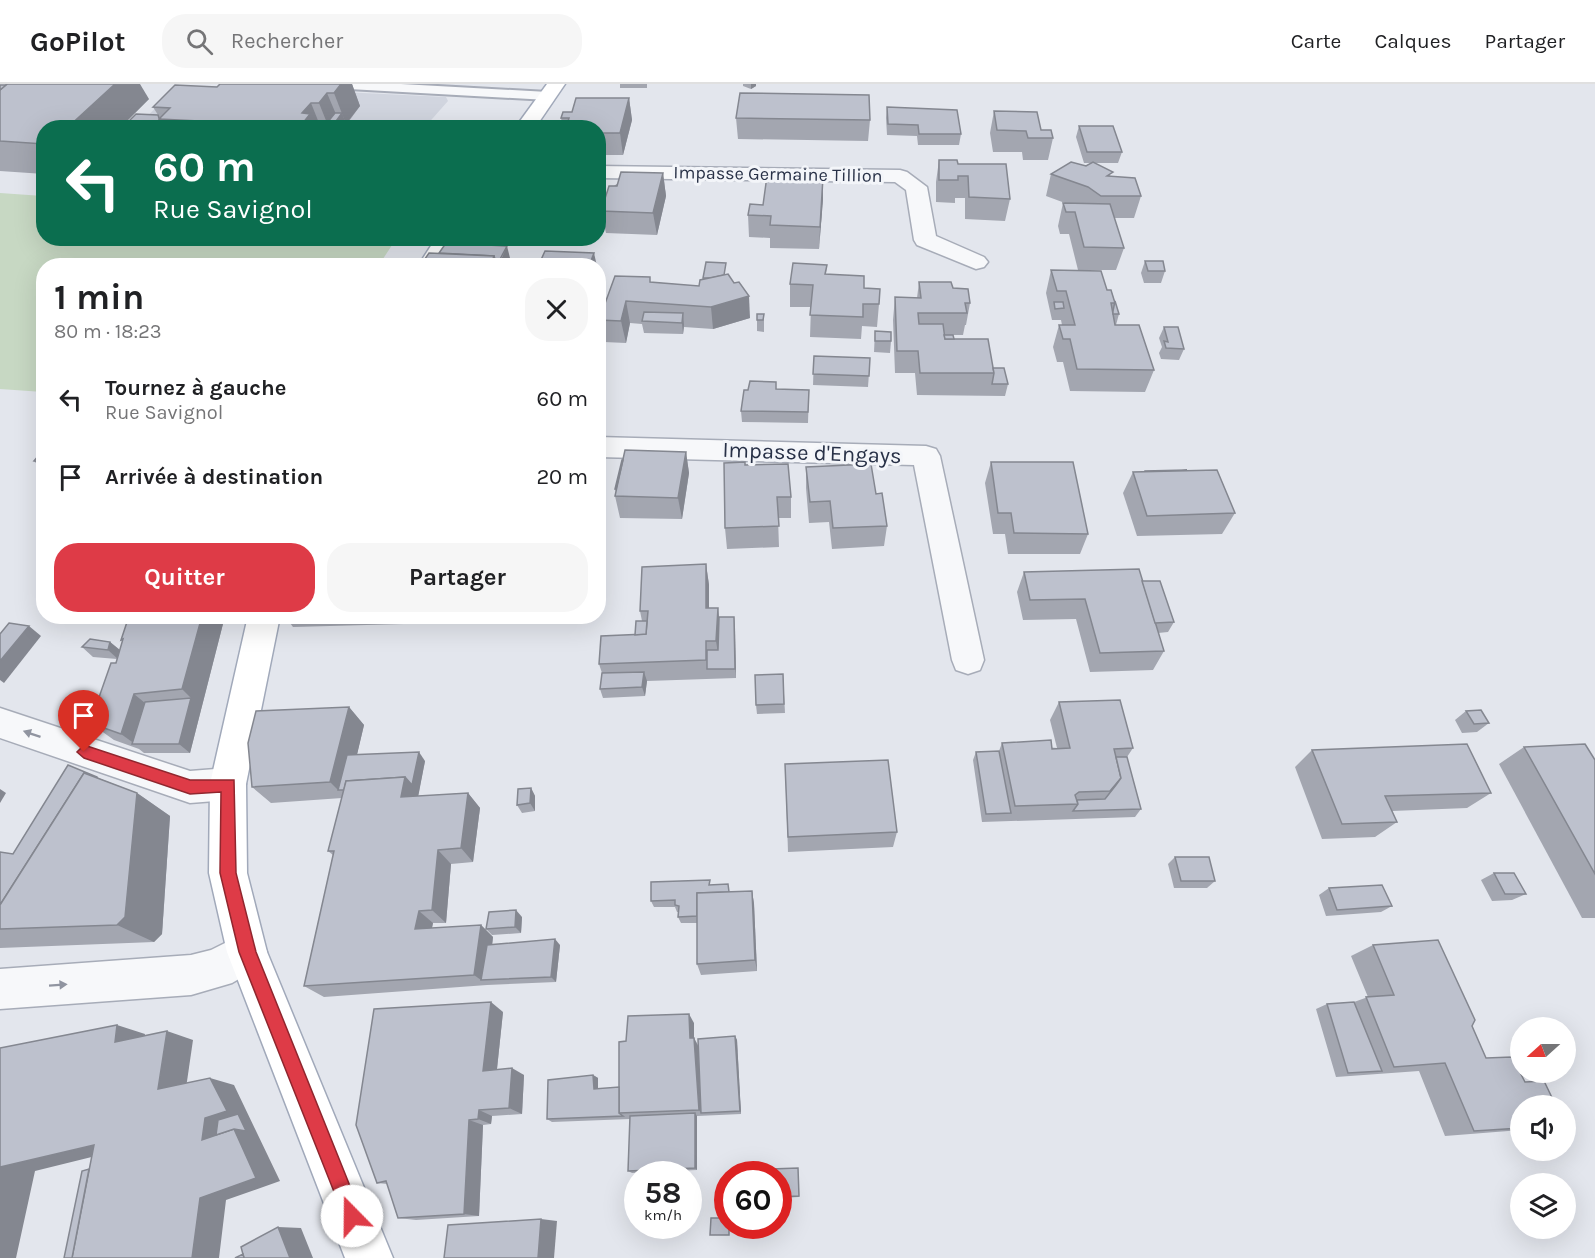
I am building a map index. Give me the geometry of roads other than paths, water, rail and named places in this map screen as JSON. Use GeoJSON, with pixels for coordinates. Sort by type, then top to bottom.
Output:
{"type":"FeatureCollection","features":[{"type":"Feature","properties":{"kind":"main road"},"geometry":{"type":"LineString","coordinates":[[531,120],[552,90]]}},
{"type":"Feature","properties":{"kind":"main road"},"geometry":{"type":"LineString","coordinates":[[262,624],[228,784],[228,873],[247,952],[369,1258]]}},
{"type":"Feature","properties":{"kind":"street","name":"Impasse Germaine Tillion"},"geometry":{"type":"LineString","coordinates":[[606,172],[900,176],[916,187],[925,240],[976,262]]}},
{"type":"Feature","properties":{"kind":"street","name":"Impasse d'Engays"},"geometry":{"type":"LineString","coordinates":[[606,447],[926,456],[968,660]]}},
{"type":"Feature","properties":{"kind":"street"},"geometry":{"type":"LineString","coordinates":[[0,723],[190,787],[228,784]]}},
{"type":"Feature","properties":{"kind":"street"},"geometry":{"type":"LineString","coordinates":[[0,989],[191,975],[218,969],[247,952]]}},
{"type":"Feature","properties":{"kind":"lane"},"geometry":{"type":"LineString","coordinates":[[331,84],[552,90]]}}]}
